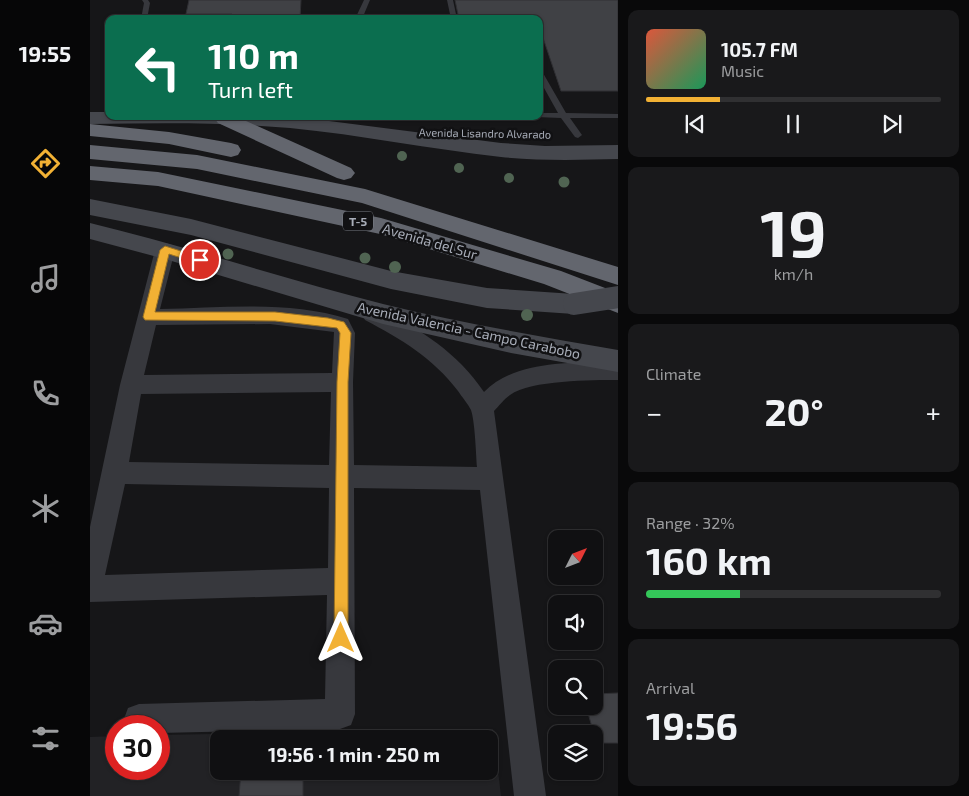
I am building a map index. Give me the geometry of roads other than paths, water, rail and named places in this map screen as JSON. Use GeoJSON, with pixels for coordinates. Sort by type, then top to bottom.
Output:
{"type":"FeatureCollection","features":[{"type":"Feature","properties":{"kind":"highway"},"geometry":{"type":"LineString","coordinates":[[228,120],[344,173]]}},
{"type":"Feature","properties":{"kind":"highway"},"geometry":{"type":"LineString","coordinates":[[90,130],[169,138],[344,173],[401,187],[474,214],[610,273]]}},
{"type":"Feature","properties":{"kind":"highway","name":"Avenida del Sur"},"geometry":{"type":"LineString","coordinates":[[90,152],[197,162],[365,196],[610,273]]}},
{"type":"Feature","properties":{"kind":"highway","name":"Avenida del Sur"},"geometry":{"type":"LineString","coordinates":[[90,173],[158,179],[381,226],[552,277],[618,303]]}},
{"type":"Feature","properties":{"kind":"street"},"geometry":{"type":"LineString","coordinates":[[90,118],[105,118]]}},
{"type":"Feature","properties":{"kind":"street"},"geometry":{"type":"LineString","coordinates":[[260,120],[351,121],[500,150],[540,153],[618,152]]}},
{"type":"Feature","properties":{"kind":"street","name":"Avenida Lisandro Alvarado"},"geometry":{"type":"LineString","coordinates":[[351,121],[618,136]]}},
{"type":"Feature","properties":{"kind":"street"},"geometry":{"type":"LineString","coordinates":[[90,207],[191,226],[391,280],[487,298],[574,304],[618,296]]}},
{"type":"Feature","properties":{"kind":"street","name":"Avenida Valencia - Campo Carabobo"},"geometry":{"type":"LineString","coordinates":[[90,231],[165,250],[383,314],[511,342],[618,361]]}},
{"type":"Feature","properties":{"kind":"street"},"geometry":{"type":"LineString","coordinates":[[90,584],[115,473],[131,384],[165,250]]}},
{"type":"Feature","properties":{"kind":"street"},"geometry":{"type":"LineString","coordinates":[[358,307],[403,330],[429,346],[465,381],[482,408],[530,796]]}},
{"type":"Feature","properties":{"kind":"street"},"geometry":{"type":"LineString","coordinates":[[149,317],[275,316],[341,325],[345,333],[342,382],[340,714],[170,718]]}},
{"type":"Feature","properties":{"kind":"street"},"geometry":{"type":"LineString","coordinates":[[482,408],[503,387],[530,378],[573,372],[618,371]]}},
{"type":"Feature","properties":{"kind":"street"},"geometry":{"type":"LineString","coordinates":[[131,384],[342,382]]}},
{"type":"Feature","properties":{"kind":"street"},"geometry":{"type":"LineString","coordinates":[[115,473],[491,478]]}},
{"type":"Feature","properties":{"kind":"street"},"geometry":{"type":"LineString","coordinates":[[90,589],[342,581]]}},
{"type":"Feature","properties":{"kind":"lane"},"geometry":{"type":"LineString","coordinates":[[145,0],[147,3],[145,15]]}},
{"type":"Feature","properties":{"kind":"lane"},"geometry":{"type":"LineString","coordinates":[[360,15],[367,0]]}},
{"type":"Feature","properties":{"kind":"lane"},"geometry":{"type":"LineString","coordinates":[[450,0],[453,15]]}},
{"type":"Feature","properties":{"kind":"lane"},"geometry":{"type":"LineString","coordinates":[[543,80],[562,114],[578,135]]}},
{"type":"Feature","properties":{"kind":"lane"},"geometry":{"type":"LineString","coordinates":[[543,115],[618,116]]}},
{"type":"Feature","properties":{"kind":"lane"},"geometry":{"type":"LineString","coordinates":[[351,121],[376,120]]}}]}
